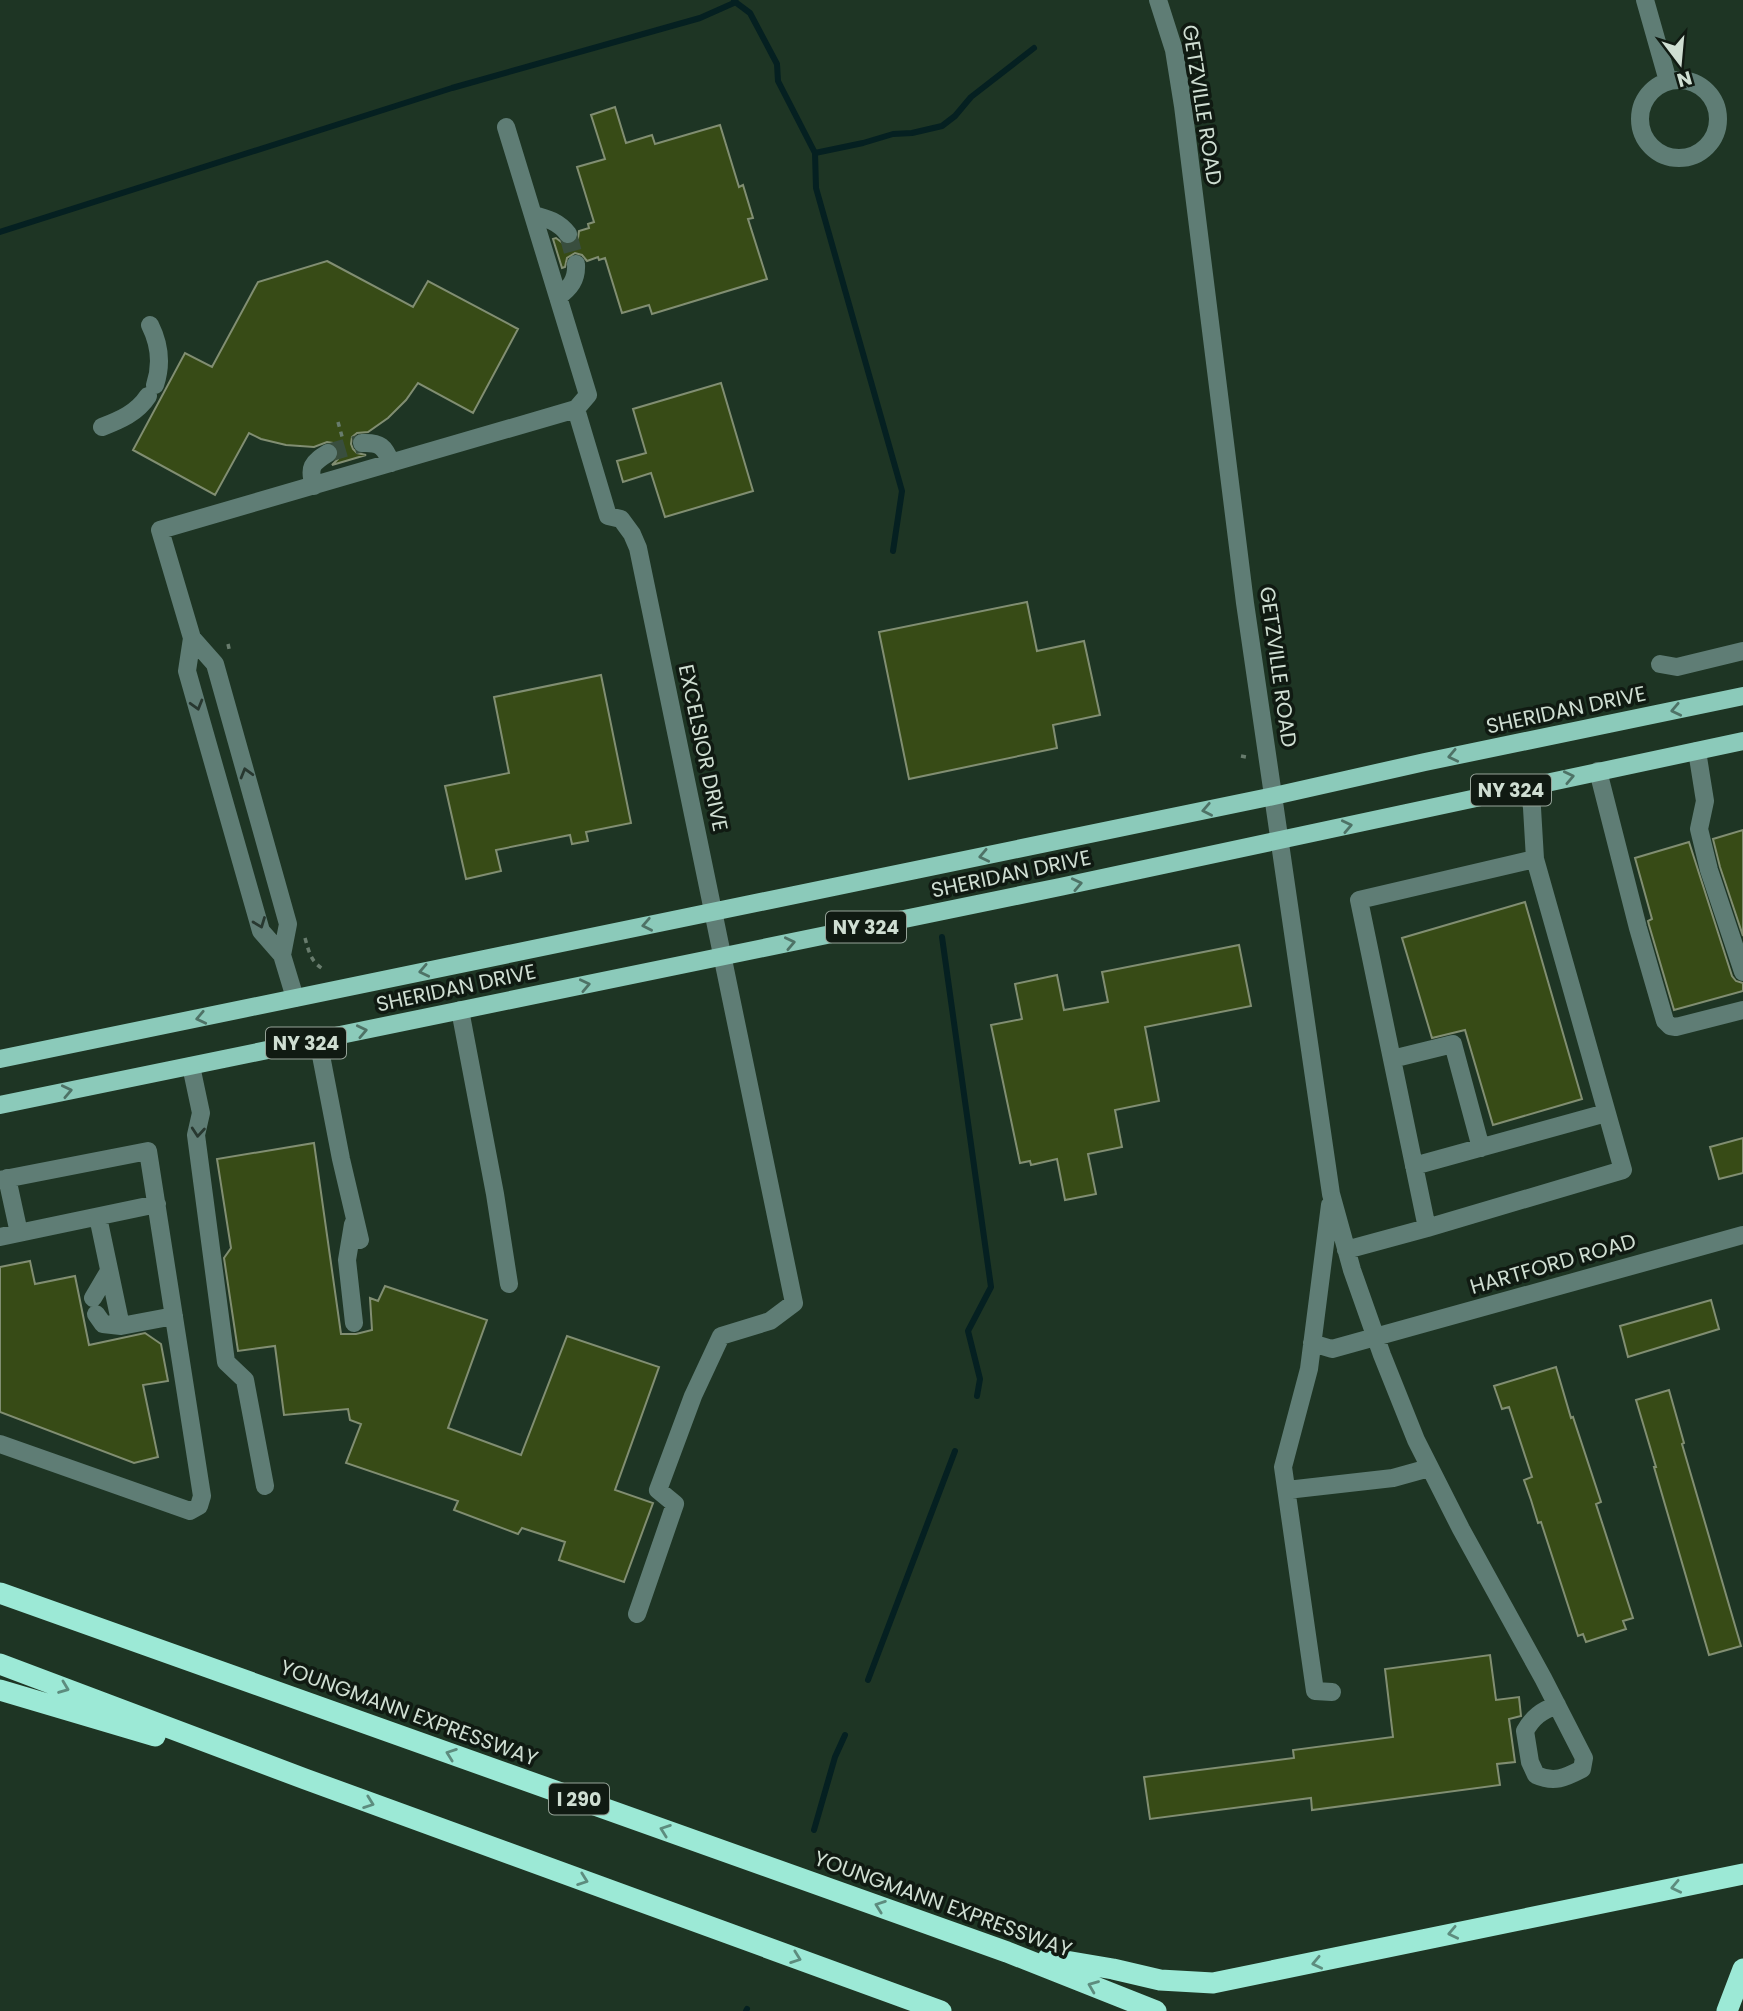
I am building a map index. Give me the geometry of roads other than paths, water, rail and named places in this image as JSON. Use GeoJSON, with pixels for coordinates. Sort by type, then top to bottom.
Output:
{"type":"FeatureCollection","features":[{"type":"Feature","properties":{"kind":"highway","name":"YOUNGMANN EXPRESSWAY"},"geometry":{"type":"LineString","coordinates":[[0,1593],[1007,1952],[1156,2011]]}},
{"type":"Feature","properties":{"kind":"highway"},"geometry":{"type":"LineString","coordinates":[[0,1664],[305,1779],[937,2010]]}},
{"type":"Feature","properties":{"kind":"highway"},"geometry":{"type":"LineString","coordinates":[[0,1690],[305,1779]]}},
{"type":"Feature","properties":{"kind":"highway"},"geometry":{"type":"LineString","coordinates":[[1007,1952],[1113,1969],[1160,1980],[1213,1983],[1743,1874]]}},
{"type":"Feature","properties":{"kind":"highway"},"geometry":{"type":"LineString","coordinates":[[1727,2011],[1743,1969]]}},
{"type":"Feature","properties":{"kind":"main road","name":"SHERIDAN DRIVE"},"geometry":{"type":"LineString","coordinates":[[0,1059],[1274,796],[1743,696]]}},
{"type":"Feature","properties":{"kind":"main road","name":"SHERIDAN DRIVE"},"geometry":{"type":"LineString","coordinates":[[0,1105],[723,957],[1743,741]]}},
{"type":"Feature","properties":{"kind":"street","name":"GETZVILLE ROAD"},"geometry":{"type":"LineString","coordinates":[[1158,0],[1174,50],[1183,106],[1245,603],[1331,1194],[1346,1250],[1375,1337],[1416,1440],[1557,1704]]}},
{"type":"Feature","properties":{"kind":"street"},"geometry":{"type":"LineString","coordinates":[[1645,0],[1668,81]]}},
{"type":"Feature","properties":{"kind":"street"},"geometry":{"type":"LineString","coordinates":[[1684,80],[1698,85],[1710,95],[1717,108],[1718,124],[1713,138],[1703,150],[1689,157],[1674,158],[1659,153],[1648,143],[1641,130],[1640,114],[1644,100],[1655,88],[1668,81],[1684,80]]}},
{"type":"Feature","properties":{"kind":"street"},"geometry":{"type":"LineString","coordinates":[[282,955],[288,924],[215,664],[192,638],[160,530],[576,409],[588,395],[506,127]]}},
{"type":"Feature","properties":{"kind":"street"},"geometry":{"type":"LineString","coordinates":[[533,215],[555,222],[568,234]]}},
{"type":"Feature","properties":{"kind":"street"},"geometry":{"type":"LineString","coordinates":[[558,297],[573,282],[577,272],[576,264]]}},
{"type":"Feature","properties":{"kind":"street"},"geometry":{"type":"LineString","coordinates":[[102,427],[134,411],[151,390],[160,365],[156,337],[150,326]]}},
{"type":"Feature","properties":{"kind":"street","name":"EXCELSIOR DRIVE"},"geometry":{"type":"LineString","coordinates":[[576,409],[608,516],[621,519],[638,548],[794,1303],[770,1321],[721,1336],[693,1396],[658,1490],[675,1504],[637,1614]]}},
{"type":"Feature","properties":{"kind":"street"},"geometry":{"type":"LineString","coordinates":[[314,486],[310,474],[312,466],[345,448],[380,444],[386,450],[391,463]]}},
{"type":"Feature","properties":{"kind":"street"},"geometry":{"type":"LineString","coordinates":[[192,638],[187,671],[205,736],[261,931],[282,955],[295,998]]}},
{"type":"Feature","properties":{"kind":"street"},"geometry":{"type":"LineString","coordinates":[[1660,664],[1677,667],[1743,651]]}},
{"type":"Feature","properties":{"kind":"street"},"geometry":{"type":"LineString","coordinates":[[1697,751],[1705,801],[1699,829],[1709,870],[1743,972]]}},
{"type":"Feature","properties":{"kind":"street"},"geometry":{"type":"LineString","coordinates":[[1598,771],[1665,1021],[1676,1027],[1743,1010]]}},
{"type":"Feature","properties":{"kind":"street"},"geometry":{"type":"LineString","coordinates":[[1346,1250],[1623,1170],[1535,859],[1529,786]]}},
{"type":"Feature","properties":{"kind":"street"},"geometry":{"type":"LineString","coordinates":[[1427,1228],[1359,900],[1535,859]]}},
{"type":"Feature","properties":{"kind":"street"},"geometry":{"type":"LineString","coordinates":[[460,1010],[509,1284]]}},
{"type":"Feature","properties":{"kind":"street"},"geometry":{"type":"LineString","coordinates":[[318,1040],[360,1240]]}},
{"type":"Feature","properties":{"kind":"street"},"geometry":{"type":"LineString","coordinates":[[1392,1059],[1453,1044],[1482,1148]]}},
{"type":"Feature","properties":{"kind":"street"},"geometry":{"type":"LineString","coordinates":[[191,1066],[201,1112],[196,1135],[226,1362],[245,1380],[265,1486]]}},
{"type":"Feature","properties":{"kind":"street"},"geometry":{"type":"LineString","coordinates":[[1414,1166],[1606,1113]]}},
{"type":"Feature","properties":{"kind":"street"},"geometry":{"type":"LineString","coordinates":[[0,1444],[190,1511],[199,1506],[202,1496],[148,1151],[4,1179],[19,1233]]}},
{"type":"Feature","properties":{"kind":"street"},"geometry":{"type":"LineString","coordinates":[[1331,1194],[1309,1369],[1283,1467],[1315,1691],[1332,1692]]}},
{"type":"Feature","properties":{"kind":"street"},"geometry":{"type":"LineString","coordinates":[[0,1237],[157,1204]]}},
{"type":"Feature","properties":{"kind":"street"},"geometry":{"type":"LineString","coordinates":[[354,1214],[347,1260],[354,1323]]}},
{"type":"Feature","properties":{"kind":"street"},"geometry":{"type":"LineString","coordinates":[[98,1217],[121,1326]]}},
{"type":"Feature","properties":{"kind":"street","name":"HARTFORD ROAD"},"geometry":{"type":"LineString","coordinates":[[1312,1343],[1332,1349],[1743,1235]]}},
{"type":"Feature","properties":{"kind":"street"},"geometry":{"type":"LineString","coordinates":[[109,1271],[94,1306],[103,1324],[121,1326],[174,1316]]}},
{"type":"Feature","properties":{"kind":"street"},"geometry":{"type":"LineString","coordinates":[[1287,1490],[1393,1478],[1429,1468]]}},
{"type":"Feature","properties":{"kind":"waterway"},"geometry":{"type":"LineString","coordinates":[[734,1],[750,13],[777,64],[778,81],[815,153],[816,188],[902,491],[893,551]]}},
{"type":"Feature","properties":{"kind":"waterway"},"geometry":{"type":"LineString","coordinates":[[0,232],[452,88],[700,18],[736,2]]}},
{"type":"Feature","properties":{"kind":"waterway"},"geometry":{"type":"LineString","coordinates":[[815,153],[893,134],[942,126],[955,116],[971,97],[1034,48]]}},
{"type":"Feature","properties":{"kind":"waterway"},"geometry":{"type":"LineString","coordinates":[[942,937],[991,1287],[968,1331],[980,1379],[977,1396]]}},
{"type":"Feature","properties":{"kind":"waterway"},"geometry":{"type":"LineString","coordinates":[[868,1680],[955,1451]]}},
{"type":"Feature","properties":{"kind":"waterway"},"geometry":{"type":"LineString","coordinates":[[814,1830],[835,1757],[845,1735]]}},
{"type":"Feature","properties":{"kind":"tunnel"},"geometry":{"type":"LineString","coordinates":[[568,234],[576,264]]}},
{"type":"Feature","properties":{"kind":"tunnel"},"geometry":{"type":"LineString","coordinates":[[328,453],[362,443]]}}]}
